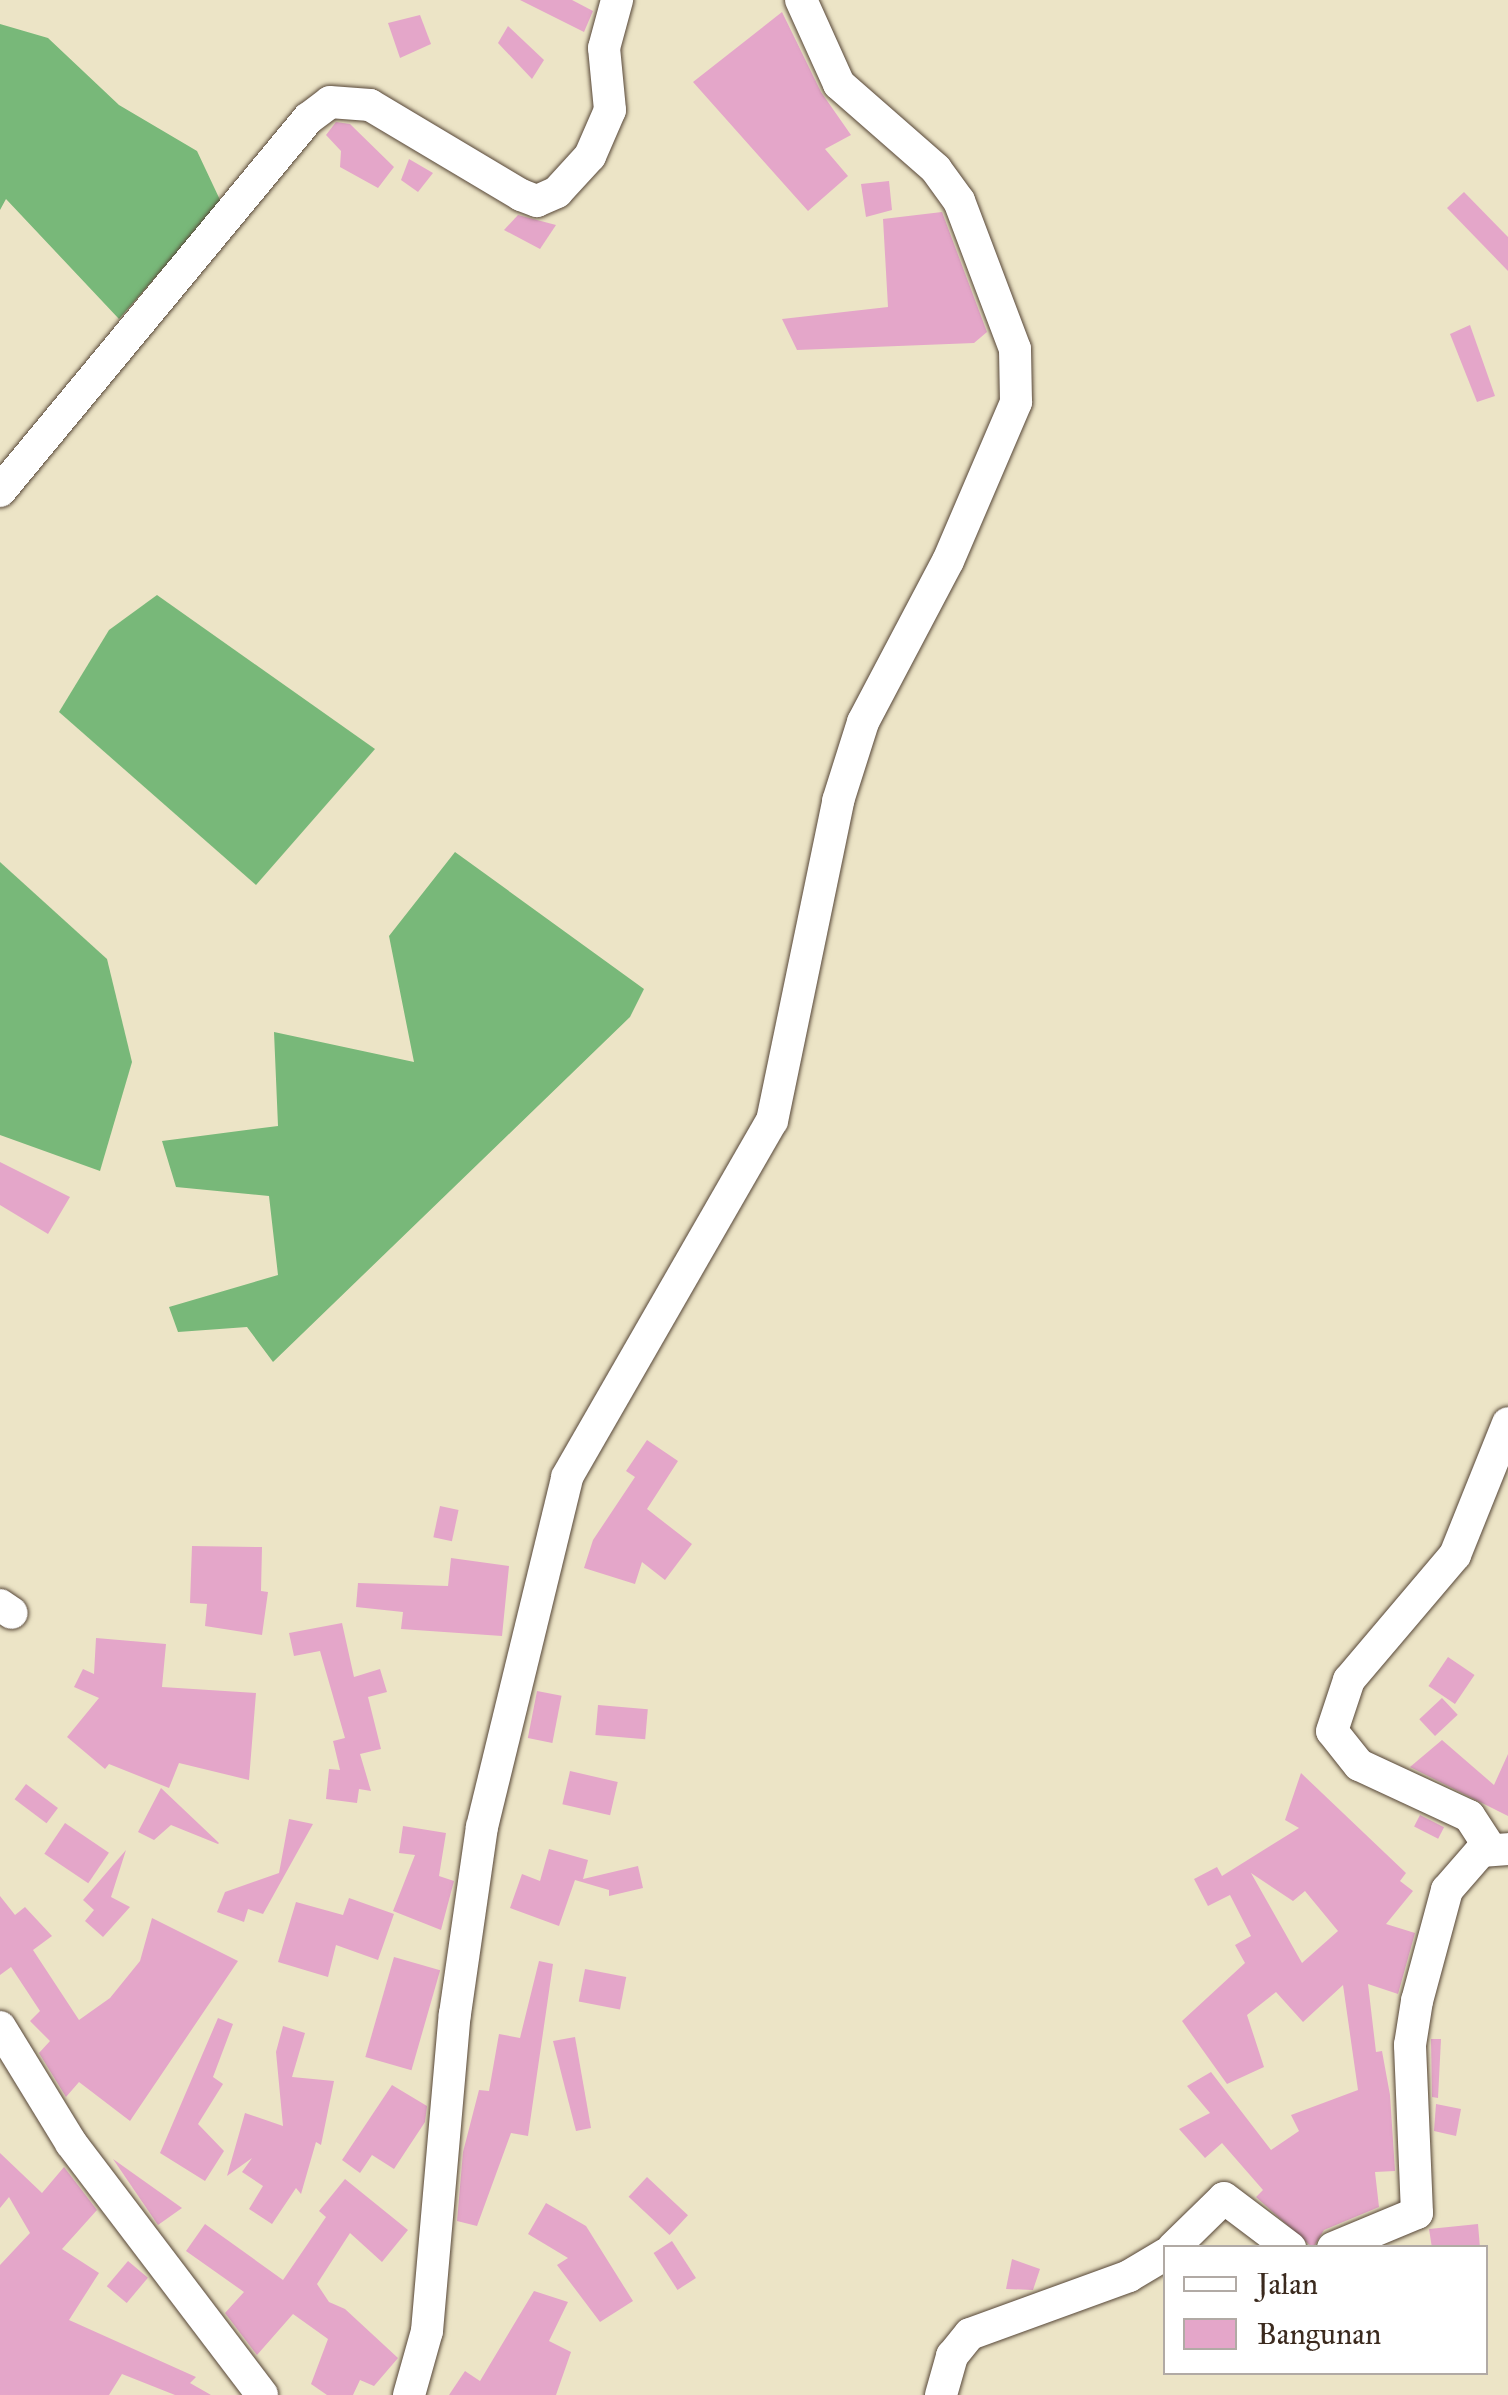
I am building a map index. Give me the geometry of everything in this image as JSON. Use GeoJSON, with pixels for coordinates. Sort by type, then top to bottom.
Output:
{"type":"FeatureCollection","features":[{"type":"Feature","properties":{"kind":"street"},"geometry":{"type":"LineString","coordinates":[[0,492],[309,118],[330,102],[370,105],[536,201],[557,192],[590,156],[606,120],[604,48],[617,0]]}},
{"type":"Feature","properties":{"kind":"street"},"geometry":{"type":"LineString","coordinates":[[409,2395],[426,2342],[456,2014],[482,1827],[567,1477],[772,1121],[832,828],[863,722],[948,561],[1016,402],[1015,349],[959,201],[936,169],[838,84],[801,0]]}},
{"type":"Feature","properties":{"kind":"street"},"geometry":{"type":"LineString","coordinates":[[1340,2245],[1417,2213],[1412,2026],[1447,1890],[1472,1857],[1499,1848],[1469,1816],[1359,1765],[1332,1730],[1348,1680],[1455,1555],[1508,1422]]}},
{"type":"Feature","properties":{"kind":"street"},"geometry":{"type":"LineString","coordinates":[[0,2027],[71,2143],[262,2395]]}},
{"type":"Feature","properties":{"kind":"street"},"geometry":{"type":"LineString","coordinates":[[1176,2245],[1224,2198],[1286,2245]]}},
{"type":"Feature","properties":{"kind":"street"},"geometry":{"type":"LineString","coordinates":[[941,2395],[952,2356],[970,2334],[1129,2276],[1163,2256]]}},
{"type":"Feature","properties":{"kind":"green space"},"geometry":{"type":"Polygon","coordinates":[[[0,24],[48,38],[119,105],[197,151],[221,202],[119,319],[6,199],[0,210],[0,24]]]}},
{"type":"Feature","properties":{"kind":"green space"},"geometry":{"type":"Polygon","coordinates":[[[157,595],[375,749],[256,885],[59,712],[109,630],[157,595]]]}},
{"type":"Feature","properties":{"kind":"green space"},"geometry":{"type":"Polygon","coordinates":[[[455,852],[644,989],[630,1017],[273,1362],[247,1327],[178,1332],[169,1307],[278,1275],[269,1196],[176,1187],[162,1141],[278,1126],[274,1032],[414,1062],[389,936],[455,852]]]}},
{"type":"Feature","properties":{"kind":"green space"},"geometry":{"type":"Polygon","coordinates":[[[0,862],[107,959],[132,1062],[100,1171],[0,1135],[0,862]]]}},
{"type":"Feature","properties":{"kind":"building"},"geometry":{"type":"Polygon","coordinates":[[[520,0],[572,0],[593,11],[584,32],[520,0]]]}},
{"type":"Feature","properties":{"kind":"building"},"geometry":{"type":"Polygon","coordinates":[[[782,12],[821,92],[851,135],[825,149],[848,176],[808,211],[693,82],[782,12]]]}},
{"type":"Feature","properties":{"kind":"building"},"geometry":{"type":"Polygon","coordinates":[[[420,15],[431,44],[400,58],[388,23],[420,15]]]}},
{"type":"Feature","properties":{"kind":"building"},"geometry":{"type":"Polygon","coordinates":[[[508,26],[544,60],[532,79],[498,43],[508,26]]]}},
{"type":"Feature","properties":{"kind":"building"},"geometry":{"type":"Polygon","coordinates":[[[336,122],[350,124],[394,167],[378,188],[340,167],[341,151],[326,135],[336,122]]]}},
{"type":"Feature","properties":{"kind":"building"},"geometry":{"type":"Polygon","coordinates":[[[409,159],[433,173],[418,192],[401,180],[409,159]]]}},
{"type":"Feature","properties":{"kind":"building"},"geometry":{"type":"Polygon","coordinates":[[[889,181],[892,210],[866,217],[861,184],[889,181]]]}},
{"type":"Feature","properties":{"kind":"building"},"geometry":{"type":"Polygon","coordinates":[[[1464,192],[1508,237],[1508,271],[1447,208],[1464,192]]]}},
{"type":"Feature","properties":{"kind":"building"},"geometry":{"type":"Polygon","coordinates":[[[942,212],[987,332],[974,343],[797,350],[782,319],[888,307],[883,219],[942,212]]]}},
{"type":"Feature","properties":{"kind":"building"},"geometry":{"type":"Polygon","coordinates":[[[518,215],[556,225],[540,249],[504,230],[518,215]]]}},
{"type":"Feature","properties":{"kind":"building"},"geometry":{"type":"Polygon","coordinates":[[[1470,325],[1495,396],[1477,402],[1450,334],[1470,325]]]}},
{"type":"Feature","properties":{"kind":"building"},"geometry":{"type":"Polygon","coordinates":[[[0,1162],[70,1197],[48,1234],[0,1205],[0,1162]]]}},
{"type":"Feature","properties":{"kind":"building"},"geometry":{"type":"Polygon","coordinates":[[[647,1440],[678,1461],[647,1509],[692,1544],[665,1580],[642,1562],[635,1584],[584,1568],[593,1540],[635,1477],[626,1471],[647,1440]]]}},
{"type":"Feature","properties":{"kind":"building"},"geometry":{"type":"Polygon","coordinates":[[[440,1506],[459,1510],[452,1541],[433,1537],[440,1506]]]}},
{"type":"Feature","properties":{"kind":"building"},"geometry":{"type":"Polygon","coordinates":[[[192,1546],[262,1547],[261,1591],[268,1592],[262,1635],[205,1626],[207,1604],[190,1603],[192,1546]]]}},
{"type":"Feature","properties":{"kind":"building"},"geometry":{"type":"Polygon","coordinates":[[[451,1558],[509,1566],[502,1636],[401,1629],[403,1612],[356,1607],[358,1583],[448,1586],[451,1558]]]}},
{"type":"Feature","properties":{"kind":"building"},"geometry":{"type":"Polygon","coordinates":[[[342,1623],[354,1677],[380,1669],[387,1692],[368,1697],[381,1749],[360,1754],[371,1791],[359,1789],[357,1803],[326,1799],[329,1769],[340,1770],[333,1741],[345,1738],[320,1651],[294,1656],[289,1633],[342,1623]]]}},
{"type":"Feature","properties":{"kind":"building"},"geometry":{"type":"Polygon","coordinates":[[[96,1638],[166,1644],[162,1687],[256,1693],[249,1780],[179,1763],[169,1788],[109,1764],[105,1769],[67,1737],[99,1698],[74,1687],[83,1669],[94,1674],[96,1638]]]}},
{"type":"Feature","properties":{"kind":"building"},"geometry":{"type":"Polygon","coordinates":[[[1448,1657],[1475,1675],[1455,1704],[1428,1686],[1448,1657]]]}},
{"type":"Feature","properties":{"kind":"building"},"geometry":{"type":"Polygon","coordinates":[[[537,1691],[562,1696],[552,1743],[528,1738],[537,1691]]]}},
{"type":"Feature","properties":{"kind":"building"},"geometry":{"type":"Polygon","coordinates":[[[1442,1698],[1458,1715],[1435,1736],[1419,1719],[1442,1698]]]}},
{"type":"Feature","properties":{"kind":"building"},"geometry":{"type":"Polygon","coordinates":[[[598,1705],[648,1709],[645,1739],[595,1735],[598,1705]]]}},
{"type":"Feature","properties":{"kind":"building"},"geometry":{"type":"Polygon","coordinates":[[[1442,1740],[1494,1785],[1508,1754],[1508,1816],[1410,1767],[1442,1740]]]}},
{"type":"Feature","properties":{"kind":"building"},"geometry":{"type":"Polygon","coordinates":[[[570,1771],[618,1782],[610,1815],[562,1804],[570,1771]]]}},
{"type":"Feature","properties":{"kind":"building"},"geometry":{"type":"Polygon","coordinates":[[[1301,1773],[1406,1873],[1400,1881],[1413,1891],[1386,1924],[1415,1933],[1398,1994],[1368,1984],[1376,2052],[1382,2051],[1390,2095],[1395,2171],[1375,2172],[1379,2207],[1324,2230],[1315,2245],[1310,2245],[1256,2197],[1263,2190],[1222,2143],[1205,2158],[1179,2129],[1210,2113],[1187,2086],[1211,2072],[1271,2150],[1299,2131],[1291,2115],[1358,2090],[1343,1985],[1303,2022],[1276,1992],[1247,2015],[1264,2067],[1227,2084],[1182,2021],[1245,1963],[1235,1945],[1251,1936],[1230,1895],[1208,1906],[1194,1879],[1217,1867],[1222,1876],[1299,1828],[1285,1820],[1301,1773]],[[1251,1873],[1302,1963],[1338,1931],[1305,1891],[1293,1901],[1251,1873]]]}},
{"type":"Feature","properties":{"kind":"building"},"geometry":{"type":"Polygon","coordinates":[[[26,1784],[58,1808],[47,1823],[15,1799],[26,1784]]]}},
{"type":"Feature","properties":{"kind":"building"},"geometry":{"type":"Polygon","coordinates":[[[161,1788],[219,1843],[171,1825],[154,1840],[138,1832],[161,1788]]]}},
{"type":"Feature","properties":{"kind":"building"},"geometry":{"type":"Polygon","coordinates":[[[1420,1815],[1444,1827],[1438,1839],[1414,1827],[1420,1815]]]}},
{"type":"Feature","properties":{"kind":"building"},"geometry":{"type":"Polygon","coordinates":[[[289,1819],[313,1824],[263,1914],[248,1909],[244,1922],[217,1912],[225,1892],[279,1873],[289,1819]]]}},
{"type":"Feature","properties":{"kind":"building"},"geometry":{"type":"Polygon","coordinates":[[[65,1823],[109,1853],[88,1883],[44,1854],[65,1823]]]}},
{"type":"Feature","properties":{"kind":"building"},"geometry":{"type":"Polygon","coordinates":[[[403,1826],[446,1833],[439,1876],[454,1881],[441,1930],[393,1911],[415,1855],[399,1853],[403,1826]]]}},
{"type":"Feature","properties":{"kind":"building"},"geometry":{"type":"Polygon","coordinates":[[[549,1849],[588,1860],[583,1879],[638,1866],[643,1888],[609,1896],[609,1890],[575,1880],[559,1926],[510,1908],[522,1874],[540,1881],[549,1849]]]}},
{"type":"Feature","properties":{"kind":"building"},"geometry":{"type":"Polygon","coordinates":[[[126,1850],[111,1897],[130,1907],[103,1937],[85,1921],[94,1910],[83,1900],[126,1850]]]}},
{"type":"Feature","properties":{"kind":"building"},"geometry":{"type":"Polygon","coordinates":[[[0,1896],[15,1915],[25,1907],[52,1936],[33,1950],[79,2020],[110,1998],[140,1961],[152,1918],[238,1961],[130,2121],[79,2082],[66,2097],[39,2053],[50,2041],[30,2021],[40,2011],[11,1967],[0,1975],[0,1896]]]}},
{"type":"Feature","properties":{"kind":"building"},"geometry":{"type":"Polygon","coordinates":[[[349,1898],[394,1914],[378,1960],[336,1945],[328,1977],[278,1962],[296,1902],[343,1915],[349,1898]]]}},
{"type":"Feature","properties":{"kind":"building"},"geometry":{"type":"Polygon","coordinates":[[[394,1957],[440,1970],[411,2070],[365,2057],[394,1957]]]}},
{"type":"Feature","properties":{"kind":"building"},"geometry":{"type":"Polygon","coordinates":[[[539,1961],[553,1964],[528,2136],[511,2133],[477,2226],[457,2221],[463,2152],[479,2090],[489,2091],[499,2034],[520,2038],[539,1961]]]}},
{"type":"Feature","properties":{"kind":"building"},"geometry":{"type":"Polygon","coordinates":[[[585,1969],[626,1977],[620,2009],[579,2001],[585,1969]]]}},
{"type":"Feature","properties":{"kind":"building"},"geometry":{"type":"Polygon","coordinates":[[[218,2018],[233,2024],[213,2077],[223,2084],[198,2124],[224,2151],[205,2181],[160,2153],[218,2018]]]}},
{"type":"Feature","properties":{"kind":"building"},"geometry":{"type":"Polygon","coordinates":[[[283,2026],[305,2033],[292,2077],[334,2081],[321,2145],[316,2142],[301,2194],[296,2188],[272,2224],[249,2209],[263,2186],[242,2172],[252,2158],[227,2176],[245,2113],[283,2126],[276,2052],[283,2026]]]}},
{"type":"Feature","properties":{"kind":"building"},"geometry":{"type":"Polygon","coordinates":[[[575,2037],[591,2128],[576,2131],[553,2041],[575,2037]]]}},
{"type":"Feature","properties":{"kind":"building"},"geometry":{"type":"Polygon","coordinates":[[[1431,2039],[1441,2039],[1438,2098],[1432,2097],[1431,2039]]]}},
{"type":"Feature","properties":{"kind":"building"},"geometry":{"type":"Polygon","coordinates":[[[392,2085],[427,2106],[425,2122],[394,2169],[372,2155],[360,2173],[342,2160],[392,2085]]]}},
{"type":"Feature","properties":{"kind":"building"},"geometry":{"type":"Polygon","coordinates":[[[1436,2104],[1461,2109],[1456,2136],[1434,2131],[1436,2104]]]}},
{"type":"Feature","properties":{"kind":"building"},"geometry":{"type":"Polygon","coordinates":[[[0,2153],[42,2193],[64,2167],[97,2210],[62,2249],[99,2273],[69,2320],[196,2377],[190,2383],[211,2395],[175,2395],[122,2374],[109,2395],[0,2395],[0,2265],[30,2233],[9,2197],[0,2208],[0,2153]]]}},
{"type":"Feature","properties":{"kind":"building"},"geometry":{"type":"Polygon","coordinates":[[[113,2159],[182,2208],[158,2225],[113,2159]]]}},
{"type":"Feature","properties":{"kind":"building"},"geometry":{"type":"Polygon","coordinates":[[[647,2177],[688,2215],[670,2235],[629,2197],[647,2177]]]}},
{"type":"Feature","properties":{"kind":"building"},"geometry":{"type":"Polygon","coordinates":[[[345,2179],[408,2230],[382,2262],[350,2233],[317,2284],[329,2302],[345,2309],[398,2358],[374,2386],[360,2380],[353,2395],[327,2395],[311,2384],[328,2339],[293,2314],[257,2355],[225,2313],[244,2292],[186,2251],[205,2224],[283,2280],[326,2217],[319,2211],[345,2179]]]}},
{"type":"Feature","properties":{"kind":"building"},"geometry":{"type":"Polygon","coordinates":[[[546,2203],[586,2226],[633,2301],[600,2322],[557,2265],[568,2258],[528,2234],[546,2203]]]}},
{"type":"Feature","properties":{"kind":"building"},"geometry":{"type":"Polygon","coordinates":[[[1478,2224],[1480,2245],[1432,2245],[1429,2229],[1478,2224]]]}},
{"type":"Feature","properties":{"kind":"building"},"geometry":{"type":"Polygon","coordinates":[[[672,2241],[696,2278],[678,2290],[654,2253],[672,2241]]]}},
{"type":"Feature","properties":{"kind":"building"},"geometry":{"type":"Polygon","coordinates":[[[1012,2259],[1040,2269],[1033,2290],[1006,2289],[1012,2259]]]}},
{"type":"Feature","properties":{"kind":"building"},"geometry":{"type":"Polygon","coordinates":[[[128,2261],[148,2278],[127,2303],[107,2286],[128,2261]]]}},
{"type":"Feature","properties":{"kind":"building"},"geometry":{"type":"Polygon","coordinates":[[[534,2291],[568,2302],[549,2341],[571,2352],[556,2395],[449,2395],[465,2371],[480,2381],[534,2291]]]}}]}
